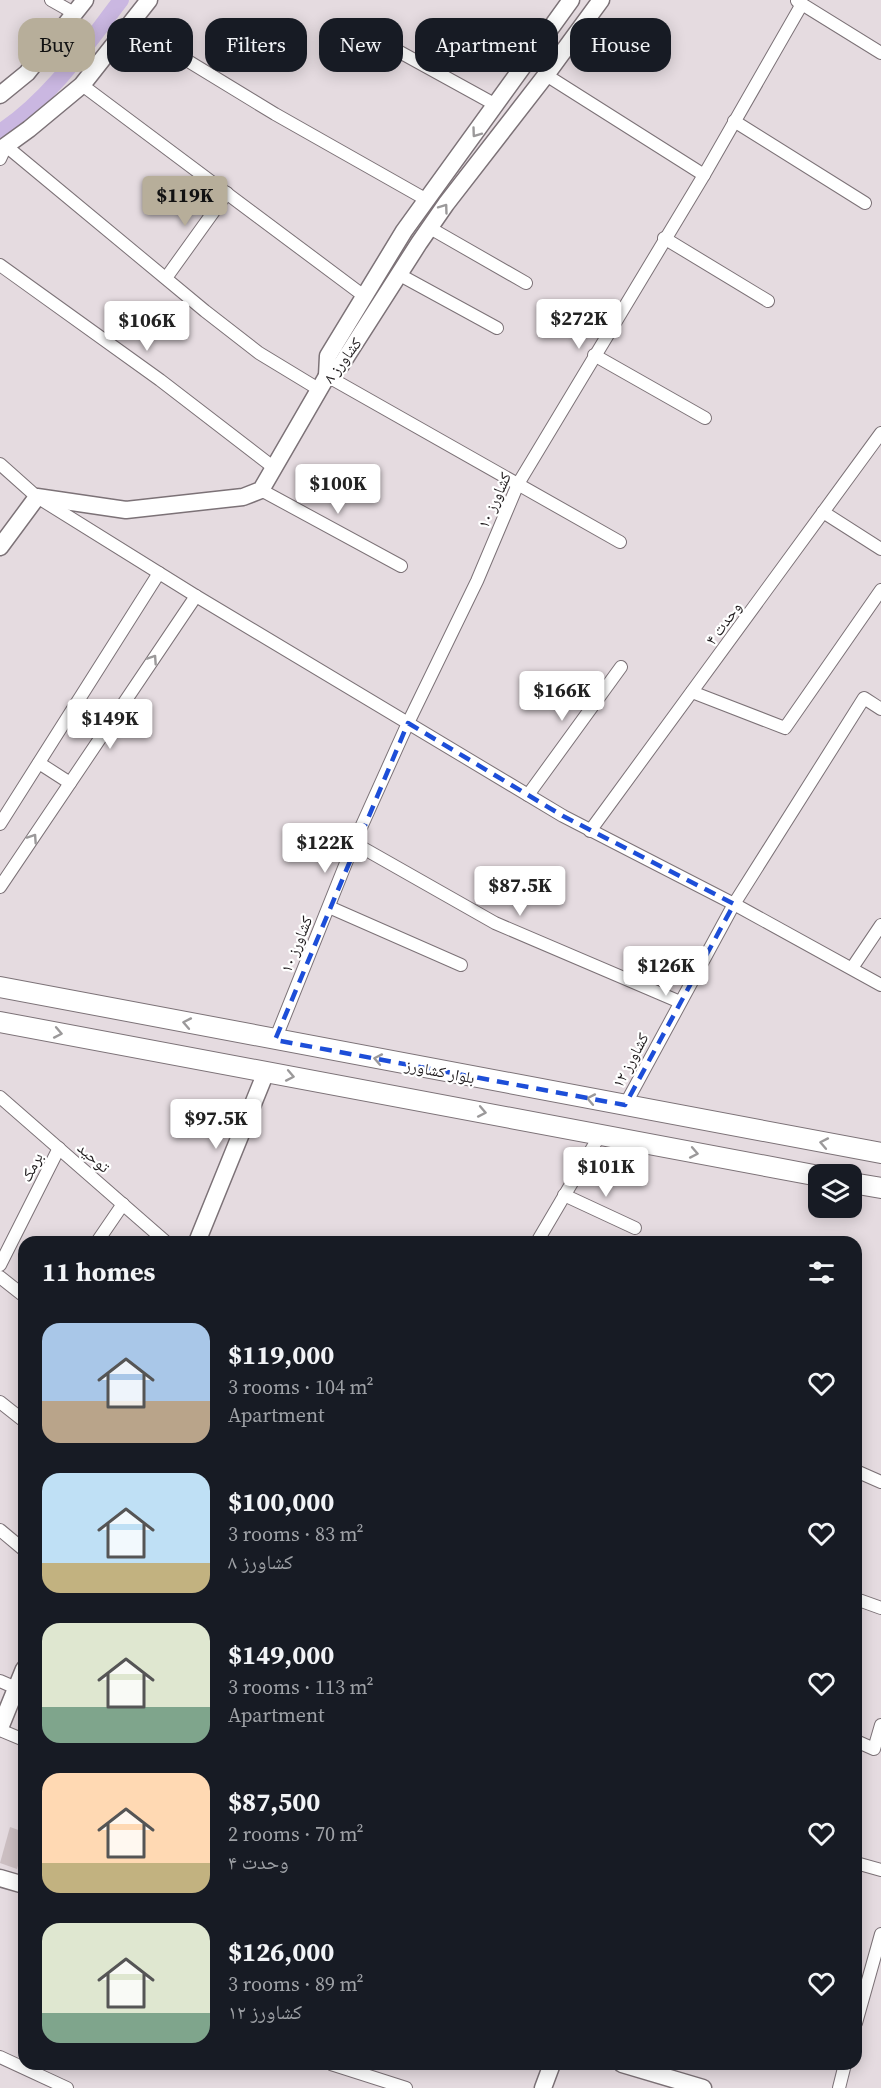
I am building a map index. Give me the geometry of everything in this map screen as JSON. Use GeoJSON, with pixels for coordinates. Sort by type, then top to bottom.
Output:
{"type":"FeatureCollection","features":[{"type":"Feature","properties":{"kind":"main road","name":"بلوار کشاورز"},"geometry":{"type":"LineString","coordinates":[[0,987],[881,1154]]}},
{"type":"Feature","properties":{"kind":"main road","name":"بلوار کشاورز"},"geometry":{"type":"LineString","coordinates":[[0,1022],[808,1174]]}},
{"type":"Feature","properties":{"kind":"main road"},"geometry":{"type":"LineString","coordinates":[[439,1104],[445,1071]]}},
{"type":"Feature","properties":{"kind":"main road"},"geometry":{"type":"LineString","coordinates":[[862,1185],[881,1188]]}},
{"type":"Feature","properties":{"kind":"street"},"geometry":{"type":"LineString","coordinates":[[51,0],[74,14]]}},
{"type":"Feature","properties":{"kind":"street"},"geometry":{"type":"LineString","coordinates":[[0,95],[27,73],[85,0]]}},
{"type":"Feature","properties":{"kind":"street"},"geometry":{"type":"LineString","coordinates":[[134,18],[148,0]]}},
{"type":"Feature","properties":{"kind":"street"},"geometry":{"type":"LineString","coordinates":[[323,383],[328,356],[404,231],[571,0]]}},
{"type":"Feature","properties":{"kind":"street","name":"کشاورز ۸"},"geometry":{"type":"LineString","coordinates":[[261,490],[323,383],[341,365],[430,228],[601,0]]}},
{"type":"Feature","properties":{"kind":"street"},"geometry":{"type":"LineString","coordinates":[[799,2],[881,53]]}},
{"type":"Feature","properties":{"kind":"street","name":"کشاورز ۱۰"},"geometry":{"type":"LineString","coordinates":[[275,1040],[354,843],[408,723],[477,581],[518,484],[704,175],[799,2]]}},
{"type":"Feature","properties":{"kind":"street"},"geometry":{"type":"LineString","coordinates":[[107,52],[81,85],[2,151],[259,353],[323,383],[518,484],[620,542]]}},
{"type":"Feature","properties":{"kind":"street"},"geometry":{"type":"LineString","coordinates":[[403,54],[496,105]]}},
{"type":"Feature","properties":{"kind":"street"},"geometry":{"type":"LineString","coordinates":[[193,64],[275,114],[427,200]]}},
{"type":"Feature","properties":{"kind":"street"},"geometry":{"type":"LineString","coordinates":[[546,75],[704,175]]}},
{"type":"Feature","properties":{"kind":"street"},"geometry":{"type":"LineString","coordinates":[[81,85],[379,307]]}},
{"type":"Feature","properties":{"kind":"street"},"geometry":{"type":"LineString","coordinates":[[734,121],[865,203]]}},
{"type":"Feature","properties":{"kind":"street"},"geometry":{"type":"LineString","coordinates":[[166,278],[228,193]]}},
{"type":"Feature","properties":{"kind":"street"},"geometry":{"type":"LineString","coordinates":[[430,228],[526,283]]}},
{"type":"Feature","properties":{"kind":"street"},"geometry":{"type":"LineString","coordinates":[[664,238],[768,301]]}},
{"type":"Feature","properties":{"kind":"street"},"geometry":{"type":"LineString","coordinates":[[0,265],[160,380],[273,467]]}},
{"type":"Feature","properties":{"kind":"street"},"geometry":{"type":"LineString","coordinates":[[400,275],[497,328]]}},
{"type":"Feature","properties":{"kind":"street"},"geometry":{"type":"LineString","coordinates":[[594,355],[705,418]]}},
{"type":"Feature","properties":{"kind":"street","name":"وحدت ۴"},"geometry":{"type":"LineString","coordinates":[[590,831],[881,433]]}},
{"type":"Feature","properties":{"kind":"street"},"geometry":{"type":"LineString","coordinates":[[0,464],[37,497],[196,596],[528,795],[590,831],[734,904],[881,984]]}},
{"type":"Feature","properties":{"kind":"street"},"geometry":{"type":"LineString","coordinates":[[37,497],[126,510],[243,497],[261,490],[401,566]]}},
{"type":"Feature","properties":{"kind":"street"},"geometry":{"type":"LineString","coordinates":[[0,547],[37,497]]}},
{"type":"Feature","properties":{"kind":"street"},"geometry":{"type":"LineString","coordinates":[[824,512],[881,549]]}},
{"type":"Feature","properties":{"kind":"street"},"geometry":{"type":"LineString","coordinates":[[0,824],[159,573]]}},
{"type":"Feature","properties":{"kind":"street"},"geometry":{"type":"LineString","coordinates":[[692,692],[785,728],[881,590]]}},
{"type":"Feature","properties":{"kind":"street"},"geometry":{"type":"LineString","coordinates":[[0,887],[196,596]]}},
{"type":"Feature","properties":{"kind":"street"},"geometry":{"type":"LineString","coordinates":[[528,795],[621,667]]}},
{"type":"Feature","properties":{"kind":"street","name":"کشاورز ۱۲"},"geometry":{"type":"LineString","coordinates":[[625,1105],[734,904],[864,698],[881,709]]}},
{"type":"Feature","properties":{"kind":"street"},"geometry":{"type":"LineString","coordinates":[[39,763],[70,783]]}},
{"type":"Feature","properties":{"kind":"street"},"geometry":{"type":"LineString","coordinates":[[354,843],[495,923],[680,1002]]}},
{"type":"Feature","properties":{"kind":"street"},"geometry":{"type":"LineString","coordinates":[[329,907],[461,965]]}},
{"type":"Feature","properties":{"kind":"street"},"geometry":{"type":"LineString","coordinates":[[852,968],[881,924]]}},
{"type":"Feature","properties":{"kind":"street"},"geometry":{"type":"LineString","coordinates":[[199,1236],[266,1072]]}},
{"type":"Feature","properties":{"kind":"street","name":"توحید"},"geometry":{"type":"LineString","coordinates":[[0,1097],[159,1236]]}},
{"type":"Feature","properties":{"kind":"street"},"geometry":{"type":"LineString","coordinates":[[540,1236],[600,1135]]}},
{"type":"Feature","properties":{"kind":"street","name":"برمک"},"geometry":{"type":"LineString","coordinates":[[0,1265],[59,1148]]}},
{"type":"Feature","properties":{"kind":"street"},"geometry":{"type":"LineString","coordinates":[[564,1195],[635,1228]]}},
{"type":"Feature","properties":{"kind":"street"},"geometry":{"type":"LineString","coordinates":[[101,1236],[123,1204]]}},
{"type":"Feature","properties":{"kind":"street"},"geometry":{"type":"LineString","coordinates":[[0,1277],[18,1291]]}},
{"type":"Feature","properties":{"kind":"street"},"geometry":{"type":"LineString","coordinates":[[0,1402],[18,1416]]}},
{"type":"Feature","properties":{"kind":"street"},"geometry":{"type":"LineString","coordinates":[[862,1474],[881,1482]]}},
{"type":"Feature","properties":{"kind":"street"},"geometry":{"type":"LineString","coordinates":[[0,1530],[18,1545]]}},
{"type":"Feature","properties":{"kind":"street"},"geometry":{"type":"LineString","coordinates":[[862,1601],[881,1608]]}},
{"type":"Feature","properties":{"kind":"street"},"geometry":{"type":"LineString","coordinates":[[0,1681],[16,1688]]}},
{"type":"Feature","properties":{"kind":"street"},"geometry":{"type":"LineString","coordinates":[[18,1683],[0,1729],[18,1737]]}},
{"type":"Feature","properties":{"kind":"street"},"geometry":{"type":"LineString","coordinates":[[862,1744],[874,1749],[881,1725]]}},
{"type":"Feature","properties":{"kind":"street"},"geometry":{"type":"LineString","coordinates":[[862,1865],[881,1870]]}},
{"type":"Feature","properties":{"kind":"street"},"geometry":{"type":"LineString","coordinates":[[0,1878],[18,1883]]}},
{"type":"Feature","properties":{"kind":"street"},"geometry":{"type":"LineString","coordinates":[[862,1993],[881,1934]]}},
{"type":"Feature","properties":{"kind":"street"},"geometry":{"type":"LineString","coordinates":[[0,2057],[18,2065]]}},
{"type":"Feature","properties":{"kind":"street"},"geometry":{"type":"LineString","coordinates":[[28,2070],[67,2088]]}},
{"type":"Feature","properties":{"kind":"street"},"geometry":{"type":"LineString","coordinates":[[350,2070],[406,2088]]}},
{"type":"Feature","properties":{"kind":"street"},"geometry":{"type":"LineString","coordinates":[[543,2088],[550,2070]]}},
{"type":"Feature","properties":{"kind":"street"},"geometry":{"type":"LineString","coordinates":[[642,2070],[703,2088]]}},
{"type":"Feature","properties":{"kind":"street"},"geometry":{"type":"LineString","coordinates":[[838,2088],[843,2070]]}},
{"type":"Feature","properties":{"kind":"highlighted area"},"geometry":{"type":"Polygon","coordinates":[[[408,723],[563,816],[734,904],[625,1105],[275,1040],[408,723]]]}},
{"type":"Feature","properties":{"kind":"building"},"geometry":{"type":"Polygon","coordinates":[[[10,1827],[18,1830],[17,1869],[0,1863],[10,1827]]]}},
{"type":"Feature","properties":{"kind":"waterway"},"geometry":{"type":"LineString","coordinates":[[0,132],[18,119],[51,88],[121,0]]}}]}
